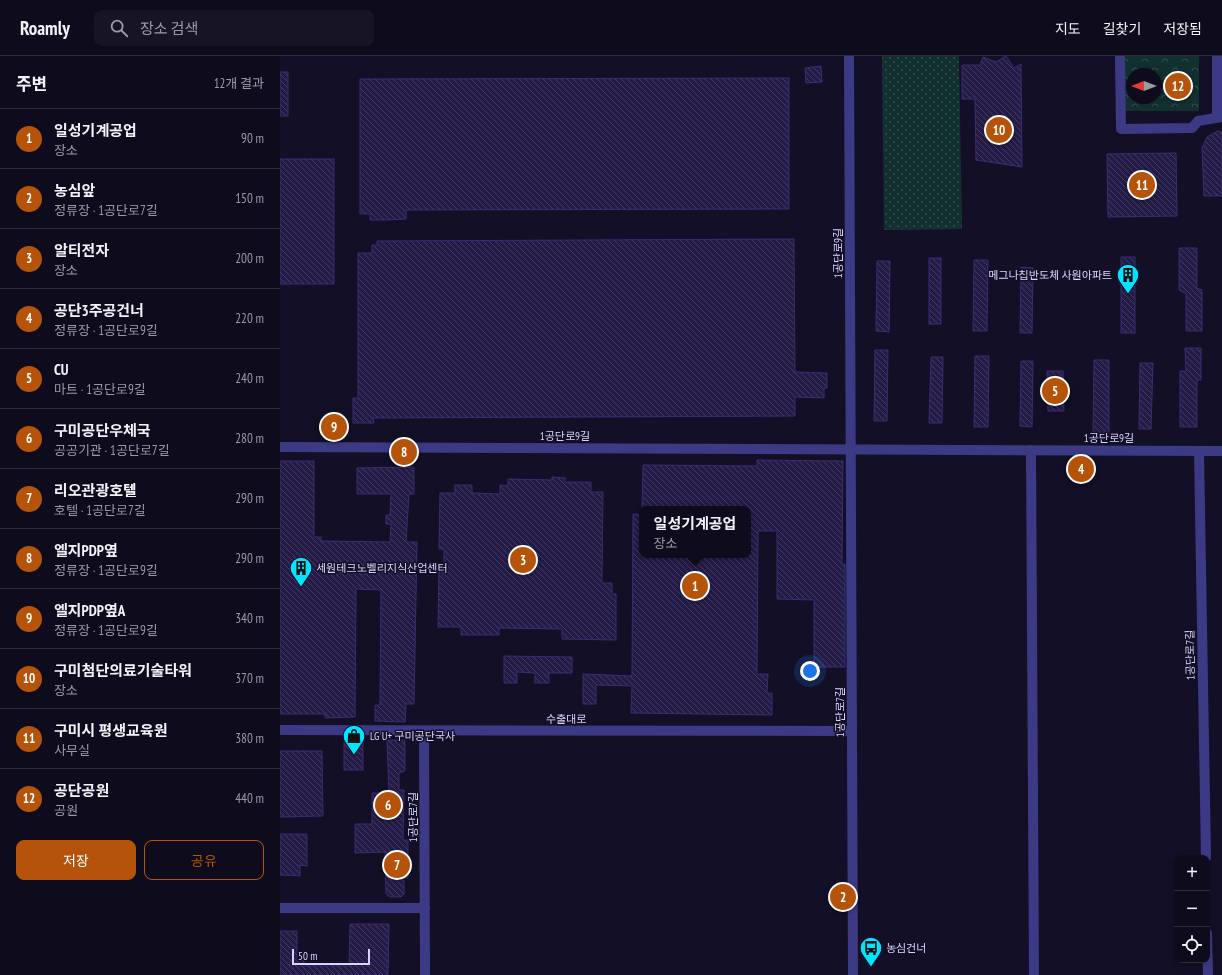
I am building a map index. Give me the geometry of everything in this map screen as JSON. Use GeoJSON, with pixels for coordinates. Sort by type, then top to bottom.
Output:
{"type":"FeatureCollection","features":[{"type":"Feature","properties":{"kind":"street","name":"1공단로9길"},"geometry":{"type":"LineString","coordinates":[[849,56],[851,449]]}},
{"type":"Feature","properties":{"kind":"street"},"geometry":{"type":"LineString","coordinates":[[1120,56],[1120,129],[1192,128],[1198,121],[1220,117],[1217,56]]}},
{"type":"Feature","properties":{"kind":"street","name":"1공단로9길"},"geometry":{"type":"LineString","coordinates":[[280,447],[1222,451]]}},
{"type":"Feature","properties":{"kind":"street","name":"1공단로7길"},"geometry":{"type":"LineString","coordinates":[[851,449],[853,975]]}},
{"type":"Feature","properties":{"kind":"street"},"geometry":{"type":"LineString","coordinates":[[1031,450],[1034,975]]}},
{"type":"Feature","properties":{"kind":"street","name":"1공단로7길"},"geometry":{"type":"LineString","coordinates":[[1199,451],[1206,855]]}},
{"type":"Feature","properties":{"kind":"street","name":"수출대로"},"geometry":{"type":"LineString","coordinates":[[280,730],[852,731]]}},
{"type":"Feature","properties":{"kind":"street","name":"1공단로7길"},"geometry":{"type":"LineString","coordinates":[[424,731],[425,975]]}},
{"type":"Feature","properties":{"kind":"street"},"geometry":{"type":"LineString","coordinates":[[280,908],[425,908]]}},
{"type":"Feature","properties":{"kind":"street"},"geometry":{"type":"LineString","coordinates":[[1208,963],[1208,975]]}},
{"type":"Feature","properties":{"kind":"green space"},"geometry":{"type":"Polygon","coordinates":[[[882,56],[959,56],[962,229],[884,230],[882,56]]]}},
{"type":"Feature","properties":{"kind":"green space"},"geometry":{"type":"Polygon","coordinates":[[[1125,56],[1199,56],[1199,111],[1125,111],[1125,56]]]}},
{"type":"Feature","properties":{"kind":"building"},"geometry":{"type":"Polygon","coordinates":[[[1006,56],[1014,68],[1021,64],[1022,167],[976,160],[975,99],[962,99],[962,65],[980,65],[983,57],[996,62],[1006,56]]]}},
{"type":"Feature","properties":{"kind":"building"},"geometry":{"type":"Polygon","coordinates":[[[821,66],[822,82],[806,83],[805,68],[821,66]]]}},
{"type":"Feature","properties":{"kind":"building"},"geometry":{"type":"Polygon","coordinates":[[[280,72],[288,72],[288,116],[280,116],[280,72]]]}},
{"type":"Feature","properties":{"kind":"building"},"geometry":{"type":"Polygon","coordinates":[[[789,78],[789,209],[406,210],[406,219],[387,220],[370,220],[370,214],[360,214],[360,79],[789,78]]]}},
{"type":"Feature","properties":{"kind":"building"},"geometry":{"type":"Polygon","coordinates":[[[1218,131],[1222,132],[1222,196],[1204,196],[1202,148],[1207,137],[1218,131]]]}},
{"type":"Feature","properties":{"kind":"building"},"geometry":{"type":"Polygon","coordinates":[[[1176,153],[1177,216],[1108,217],[1107,154],[1176,153]]]}},
{"type":"Feature","properties":{"kind":"building"},"geometry":{"type":"Polygon","coordinates":[[[280,159],[334,159],[334,284],[280,284],[280,159]]]}},
{"type":"Feature","properties":{"kind":"building"},"geometry":{"type":"Polygon","coordinates":[[[794,239],[795,372],[827,373],[827,388],[824,388],[824,398],[795,397],[795,416],[373,418],[374,423],[353,423],[353,398],[358,398],[358,253],[372,253],[372,245],[377,245],[377,241],[794,239]]]}},
{"type":"Feature","properties":{"kind":"building"},"geometry":{"type":"Polygon","coordinates":[[[1179,248],[1197,248],[1197,288],[1202,290],[1202,331],[1186,331],[1186,294],[1179,290],[1179,248]]]}},
{"type":"Feature","properties":{"kind":"building","name":"메그나칩반도체 사원아파트"},"geometry":{"type":"Polygon","coordinates":[[[1121,257],[1135,257],[1135,333],[1121,333],[1121,257]]]}},
{"type":"Feature","properties":{"kind":"building"},"geometry":{"type":"Polygon","coordinates":[[[929,258],[941,258],[941,324],[929,324],[929,258]]]}},
{"type":"Feature","properties":{"kind":"building"},"geometry":{"type":"Polygon","coordinates":[[[974,260],[988,260],[987,331],[973,331],[974,260]]]}},
{"type":"Feature","properties":{"kind":"building"},"geometry":{"type":"Polygon","coordinates":[[[877,261],[890,261],[889,332],[876,331],[877,261]]]}},
{"type":"Feature","properties":{"kind":"building"},"geometry":{"type":"Polygon","coordinates":[[[1021,267],[1033,268],[1032,333],[1020,333],[1021,267]]]}},
{"type":"Feature","properties":{"kind":"building"},"geometry":{"type":"Polygon","coordinates":[[[1185,348],[1201,348],[1201,380],[1197,380],[1197,427],[1180,427],[1180,371],[1186,371],[1185,348]]]}},
{"type":"Feature","properties":{"kind":"building"},"geometry":{"type":"Polygon","coordinates":[[[875,350],[888,350],[887,421],[874,421],[875,350]]]}},
{"type":"Feature","properties":{"kind":"building"},"geometry":{"type":"Polygon","coordinates":[[[975,356],[989,356],[988,427],[974,427],[975,356]]]}},
{"type":"Feature","properties":{"kind":"building"},"geometry":{"type":"Polygon","coordinates":[[[931,357],[943,357],[942,423],[929,423],[931,357]]]}},
{"type":"Feature","properties":{"kind":"building"},"geometry":{"type":"Polygon","coordinates":[[[1094,360],[1109,360],[1109,433],[1093,432],[1094,360]]]}},
{"type":"Feature","properties":{"kind":"building"},"geometry":{"type":"Polygon","coordinates":[[[1021,361],[1033,361],[1032,427],[1020,426],[1021,361]]]}},
{"type":"Feature","properties":{"kind":"building"},"geometry":{"type":"Polygon","coordinates":[[[1140,363],[1153,363],[1151,429],[1139,429],[1140,363]]]}},
{"type":"Feature","properties":{"kind":"building"},"geometry":{"type":"Polygon","coordinates":[[[1047,371],[1063,371],[1064,411],[1048,411],[1047,371]]]}},
{"type":"Feature","properties":{"kind":"building"},"geometry":{"type":"Polygon","coordinates":[[[757,460],[843,461],[842,564],[845,564],[845,667],[814,667],[814,600],[777,599],[777,531],[758,531],[757,674],[768,674],[767,693],[772,693],[772,715],[631,713],[632,686],[596,685],[596,704],[583,704],[583,674],[632,676],[633,514],[639,514],[639,558],[751,558],[751,506],[642,506],[643,465],[757,466],[757,460]]]}},
{"type":"Feature","properties":{"kind":"building"},"geometry":{"type":"Polygon","coordinates":[[[280,461],[314,461],[314,537],[321,537],[321,541],[390,542],[391,524],[386,524],[386,515],[390,515],[391,494],[357,494],[357,468],[414,467],[414,494],[409,494],[406,542],[417,542],[414,704],[406,704],[405,722],[375,721],[375,705],[380,705],[381,590],[356,589],[355,717],[325,718],[325,714],[280,714],[280,461]]]}},
{"type":"Feature","properties":{"kind":"building"},"geometry":{"type":"Polygon","coordinates":[[[552,477],[565,478],[565,482],[591,482],[591,492],[603,492],[602,583],[612,583],[612,594],[616,594],[616,640],[562,639],[562,629],[499,628],[499,635],[461,635],[461,627],[438,627],[439,570],[444,570],[444,549],[439,549],[440,493],[455,493],[455,485],[472,485],[472,493],[500,494],[500,485],[508,486],[508,479],[552,480],[552,477]]]}},
{"type":"Feature","properties":{"kind":"building"},"geometry":{"type":"Polygon","coordinates":[[[504,656],[572,657],[572,673],[549,673],[549,683],[535,683],[535,673],[517,672],[517,683],[504,683],[504,656]]]}},
{"type":"Feature","properties":{"kind":"building"},"geometry":{"type":"Polygon","coordinates":[[[387,740],[405,740],[405,771],[399,773],[399,790],[404,790],[403,840],[408,840],[408,878],[404,878],[404,894],[401,897],[390,897],[386,894],[385,852],[355,853],[355,824],[372,824],[372,793],[389,793],[387,740]]]}},
{"type":"Feature","properties":{"kind":"building","name":"LG U+ 구미공단국사"},"geometry":{"type":"Polygon","coordinates":[[[344,743],[363,743],[363,770],[344,770],[344,743]]]}},
{"type":"Feature","properties":{"kind":"building"},"geometry":{"type":"Polygon","coordinates":[[[280,751],[322,751],[323,816],[280,817],[280,751]]]}},
{"type":"Feature","properties":{"kind":"building"},"geometry":{"type":"Polygon","coordinates":[[[280,834],[307,834],[307,866],[300,865],[300,876],[280,875],[280,834]]]}},
{"type":"Feature","properties":{"kind":"building"},"geometry":{"type":"Polygon","coordinates":[[[350,924],[389,924],[388,975],[280,975],[280,931],[297,931],[297,959],[304,959],[304,965],[349,965],[350,924]]]}},
{"type":"Feature","properties":{"kind":"place","name":"공단공원"},"geometry":{"type":"Point","coordinates":[1178,86]}},
{"type":"Feature","properties":{"kind":"place","name":"구미첨단의료기술타워"},"geometry":{"type":"Point","coordinates":[999,130]}},
{"type":"Feature","properties":{"kind":"place","name":"구미시 평생교육원"},"geometry":{"type":"Point","coordinates":[1142,185]}},
{"type":"Feature","properties":{"kind":"place","name":"메그나칩반도체 사원아파트"},"geometry":{"type":"Point","coordinates":[1128,294]}},
{"type":"Feature","properties":{"kind":"place","name":"CU"},"geometry":{"type":"Point","coordinates":[1055,391]}},
{"type":"Feature","properties":{"kind":"place","name":"엘지PDP옆A"},"geometry":{"type":"Point","coordinates":[334,427]}},
{"type":"Feature","properties":{"kind":"place","name":"엘지PDP옆"},"geometry":{"type":"Point","coordinates":[404,452]}},
{"type":"Feature","properties":{"kind":"place","name":"공단3주공건너"},"geometry":{"type":"Point","coordinates":[1081,469]}},
{"type":"Feature","properties":{"kind":"place","name":"알티전자"},"geometry":{"type":"Point","coordinates":[523,560]}},
{"type":"Feature","properties":{"kind":"place","name":"일성기계공업"},"geometry":{"type":"Point","coordinates":[695,586]}},
{"type":"Feature","properties":{"kind":"place","name":"세원테크노벨리지식산업센터"},"geometry":{"type":"Point","coordinates":[301,588]}},
{"type":"Feature","properties":{"kind":"place","name":"LG U+ 구미공단국사"},"geometry":{"type":"Point","coordinates":[354,756]}},
{"type":"Feature","properties":{"kind":"place","name":"구미공단우체국"},"geometry":{"type":"Point","coordinates":[388,805]}},
{"type":"Feature","properties":{"kind":"place","name":"리오관광호텔"},"geometry":{"type":"Point","coordinates":[397,865]}},
{"type":"Feature","properties":{"kind":"place","name":"농심앞"},"geometry":{"type":"Point","coordinates":[843,897]}},
{"type":"Feature","properties":{"kind":"place","name":"농심건너"},"geometry":{"type":"Point","coordinates":[871,968]}}]}
